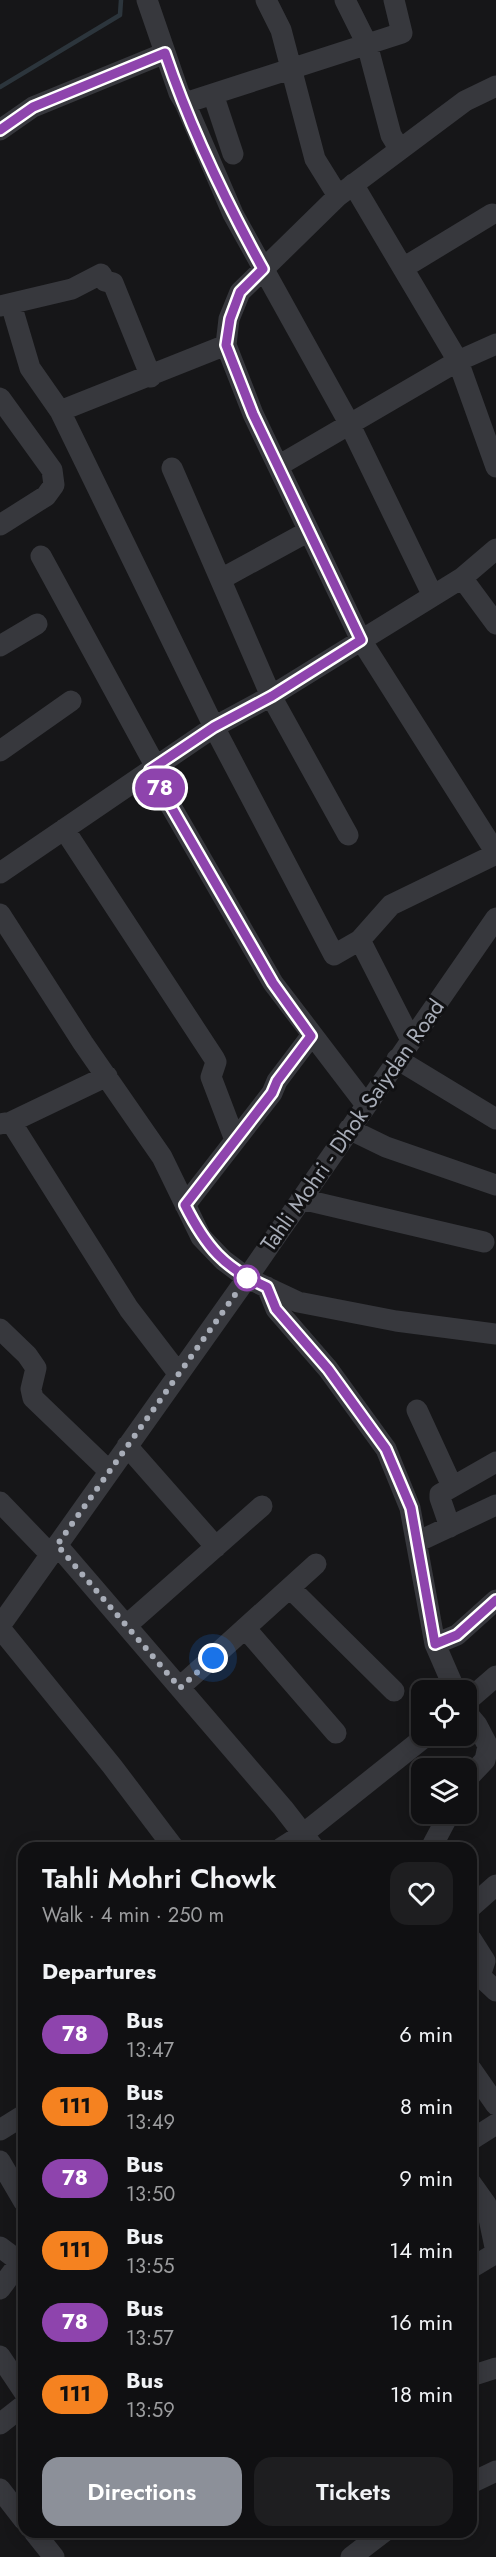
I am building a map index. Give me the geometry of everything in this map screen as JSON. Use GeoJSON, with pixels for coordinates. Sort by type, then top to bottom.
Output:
{"type":"FeatureCollection","features":[{"type":"Feature","properties":{"kind":"street"},"geometry":{"type":"LineString","coordinates":[[147,0],[179,93],[233,214],[349,423],[433,596]]}},
{"type":"Feature","properties":{"kind":"street"},"geometry":{"type":"LineString","coordinates":[[266,0],[281,30],[315,159],[346,190],[403,268],[458,361],[496,467]]}},
{"type":"Feature","properties":{"kind":"street"},"geometry":{"type":"LineString","coordinates":[[345,0],[367,44],[390,135],[400,150]]}},
{"type":"Feature","properties":{"kind":"street"},"geometry":{"type":"LineString","coordinates":[[184,103],[402,33],[394,0]]}},
{"type":"Feature","properties":{"kind":"street"},"geometry":{"type":"LineString","coordinates":[[0,130],[33,107],[165,53]]}},
{"type":"Feature","properties":{"kind":"street"},"geometry":{"type":"LineString","coordinates":[[151,377],[113,283],[105,281],[101,274],[72,289],[5,305],[30,368],[60,411],[214,727],[334,955],[360,940],[391,905],[496,854],[361,640],[253,414],[226,345],[230,319],[240,292],[346,190],[465,101],[496,86]]}},
{"type":"Feature","properties":{"kind":"street"},"geometry":{"type":"LineString","coordinates":[[213,94],[233,154]]}},
{"type":"Feature","properties":{"kind":"street"},"geometry":{"type":"LineString","coordinates":[[403,268],[492,214]]}},
{"type":"Feature","properties":{"kind":"street"},"geometry":{"type":"LineString","coordinates":[[278,466],[458,361],[496,344]]}},
{"type":"Feature","properties":{"kind":"street"},"geometry":{"type":"LineString","coordinates":[[60,411],[151,377],[226,345]]}},
{"type":"Feature","properties":{"kind":"street"},"geometry":{"type":"LineString","coordinates":[[0,398],[52,471],[54,484],[46,496],[0,525]]}},
{"type":"Feature","properties":{"kind":"street"},"geometry":{"type":"LineString","coordinates":[[172,468],[272,696],[348,836]]}},
{"type":"Feature","properties":{"kind":"street"},"geometry":{"type":"LineString","coordinates":[[220,579],[309,531]]}},
{"type":"Feature","properties":{"kind":"street"},"geometry":{"type":"LineString","coordinates":[[0,873],[214,727],[272,696],[462,578],[496,549]]}},
{"type":"Feature","properties":{"kind":"street"},"geometry":{"type":"LineString","coordinates":[[40,556],[153,768],[273,983],[311,1036],[366,1105]]}},
{"type":"Feature","properties":{"kind":"street"},"geometry":{"type":"LineString","coordinates":[[462,578],[496,624]]}},
{"type":"Feature","properties":{"kind":"street"},"geometry":{"type":"LineString","coordinates":[[0,646],[37,624]]}},
{"type":"Feature","properties":{"kind":"street"},"geometry":{"type":"LineString","coordinates":[[0,751],[71,701]]}},
{"type":"Feature","properties":{"kind":"street"},"geometry":{"type":"LineString","coordinates":[[64,829],[214,1058],[216,1062],[211,1077],[235,1140]]}},
{"type":"Feature","properties":{"kind":"street"},"geometry":{"type":"LineString","coordinates":[[0,914],[162,1157],[201,1237],[223,1260],[247,1278],[298,1302],[396,1321],[496,1334]]}},
{"type":"Feature","properties":{"kind":"street","name":"Tahli Mohri - Dhok Saiydan Road"},"geometry":{"type":"LineString","coordinates":[[0,1627],[247,1278],[411,1040],[490,942],[496,918]]}},
{"type":"Feature","properties":{"kind":"street"},"geometry":{"type":"LineString","coordinates":[[360,940],[411,1040]]}},
{"type":"Feature","properties":{"kind":"street"},"geometry":{"type":"LineString","coordinates":[[185,1205],[311,1036]]}},
{"type":"Feature","properties":{"kind":"street"},"geometry":{"type":"LineString","coordinates":[[398,1059],[496,1119]]}},
{"type":"Feature","properties":{"kind":"street"},"geometry":{"type":"LineString","coordinates":[[107,1076],[5,1123],[129,1309],[178,1373]]}},
{"type":"Feature","properties":{"kind":"street"},"geometry":{"type":"LineString","coordinates":[[349,1130],[386,1146],[496,1185]]}},
{"type":"Feature","properties":{"kind":"street"},"geometry":{"type":"LineString","coordinates":[[301,1199],[484,1242]]}},
{"type":"Feature","properties":{"kind":"street"},"geometry":{"type":"LineString","coordinates":[[267,1287],[276,1309],[328,1369],[386,1449],[411,1508],[435,1644],[451,1680]]}},
{"type":"Feature","properties":{"kind":"street"},"geometry":{"type":"LineString","coordinates":[[0,1329],[27,1355],[36,1368],[31,1389],[33,1398],[109,1471]]}},
{"type":"Feature","properties":{"kind":"street"},"geometry":{"type":"LineString","coordinates":[[417,1410],[452,1486]]}},
{"type":"Feature","properties":{"kind":"street"},"geometry":{"type":"LineString","coordinates":[[127,1446],[216,1546]]}},
{"type":"Feature","properties":{"kind":"street"},"geometry":{"type":"LineString","coordinates":[[450,1527],[440,1498],[441,1494],[496,1462]]}},
{"type":"Feature","properties":{"kind":"street"},"geometry":{"type":"LineString","coordinates":[[0,1502],[53,1550],[127,1625],[308,1841],[415,1746]]}},
{"type":"Feature","properties":{"kind":"street"},"geometry":{"type":"LineString","coordinates":[[417,1542],[496,1505]]}},
{"type":"Feature","properties":{"kind":"street"},"geometry":{"type":"LineString","coordinates":[[127,1625],[262,1506]]}},
{"type":"Feature","properties":{"kind":"street"},"geometry":{"type":"LineString","coordinates":[[180,1688],[316,1564]]}},
{"type":"Feature","properties":{"kind":"street"},"geometry":{"type":"LineString","coordinates":[[290,1588],[394,1690]]}},
{"type":"Feature","properties":{"kind":"street"},"geometry":{"type":"LineString","coordinates":[[435,1644],[457,1635],[496,1600]]}},
{"type":"Feature","properties":{"kind":"street"},"geometry":{"type":"LineString","coordinates":[[0,1627],[112,1766],[169,1842]]}},
{"type":"Feature","properties":{"kind":"street"},"geometry":{"type":"LineString","coordinates":[[245,1628],[336,1733]]}},
{"type":"Feature","properties":{"kind":"street"},"geometry":{"type":"LineString","coordinates":[[477,1692],[496,1676]]}},
{"type":"Feature","properties":{"kind":"street"},"geometry":{"type":"LineString","coordinates":[[477,1725],[488,1746],[485,1760],[477,1768]]}},
{"type":"Feature","properties":{"kind":"street"},"geometry":{"type":"LineString","coordinates":[[434,1842],[444,1824]]}},
{"type":"Feature","properties":{"kind":"street"},"geometry":{"type":"LineString","coordinates":[[477,1902],[496,1885]]}},
{"type":"Feature","properties":{"kind":"street"},"geometry":{"type":"LineString","coordinates":[[477,1948],[485,1961],[480,1976],[496,1991]]}},
{"type":"Feature","properties":{"kind":"street"},"geometry":{"type":"LineString","coordinates":[[477,2077],[496,2104]]}},
{"type":"Feature","properties":{"kind":"street"},"geometry":{"type":"LineString","coordinates":[[0,2130],[18,2119]]}},
{"type":"Feature","properties":{"kind":"street"},"geometry":{"type":"LineString","coordinates":[[477,2136],[496,2124]]}},
{"type":"Feature","properties":{"kind":"street"},"geometry":{"type":"LineString","coordinates":[[0,2161],[18,2192]]}},
{"type":"Feature","properties":{"kind":"street"},"geometry":{"type":"LineString","coordinates":[[477,2191],[486,2204],[496,2252],[477,2264]]}},
{"type":"Feature","properties":{"kind":"street"},"geometry":{"type":"LineString","coordinates":[[0,2247],[18,2260]]}},
{"type":"Feature","properties":{"kind":"street"},"geometry":{"type":"LineString","coordinates":[[0,2289],[18,2265]]}},
{"type":"Feature","properties":{"kind":"street"},"geometry":{"type":"LineString","coordinates":[[0,2356],[18,2383]]}},
{"type":"Feature","properties":{"kind":"street"},"geometry":{"type":"LineString","coordinates":[[477,2374],[496,2368]]}},
{"type":"Feature","properties":{"kind":"street"},"geometry":{"type":"LineString","coordinates":[[0,2424],[18,2410]]}},
{"type":"Feature","properties":{"kind":"street"},"geometry":{"type":"LineString","coordinates":[[477,2479],[496,2471]]}},
{"type":"Feature","properties":{"kind":"street"},"geometry":{"type":"LineString","coordinates":[[0,2489],[18,2512]]}},
{"type":"Feature","properties":{"kind":"street"},"geometry":{"type":"LineString","coordinates":[[39,2538],[54,2557]]}},
{"type":"Feature","properties":{"kind":"street"},"geometry":{"type":"LineString","coordinates":[[351,2557],[376,2538]]}},
{"type":"Feature","properties":{"kind":"waterway"},"geometry":{"type":"LineString","coordinates":[[0,87],[120,15],[121,0]]}},
{"type":"Feature","properties":{"kind":"bus line","name":"78"},"geometry":{"type":"LineString","coordinates":[[0,130],[33,107],[165,53],[179,93],[233,214],[263,269],[240,292],[230,319],[226,345],[253,414],[361,640],[272,696],[214,727],[150,770],[273,983],[311,1036],[277,1081],[272,1093],[185,1205],[201,1237],[223,1260],[247,1278],[267,1287],[276,1309],[328,1369],[386,1449],[411,1508],[435,1644],[457,1635],[496,1600]]}},
{"type":"Feature","properties":{"kind":"route"},"geometry":{"type":"LineString","coordinates":[[213,1658],[180,1688],[57,1545],[247,1278]]}}]}
